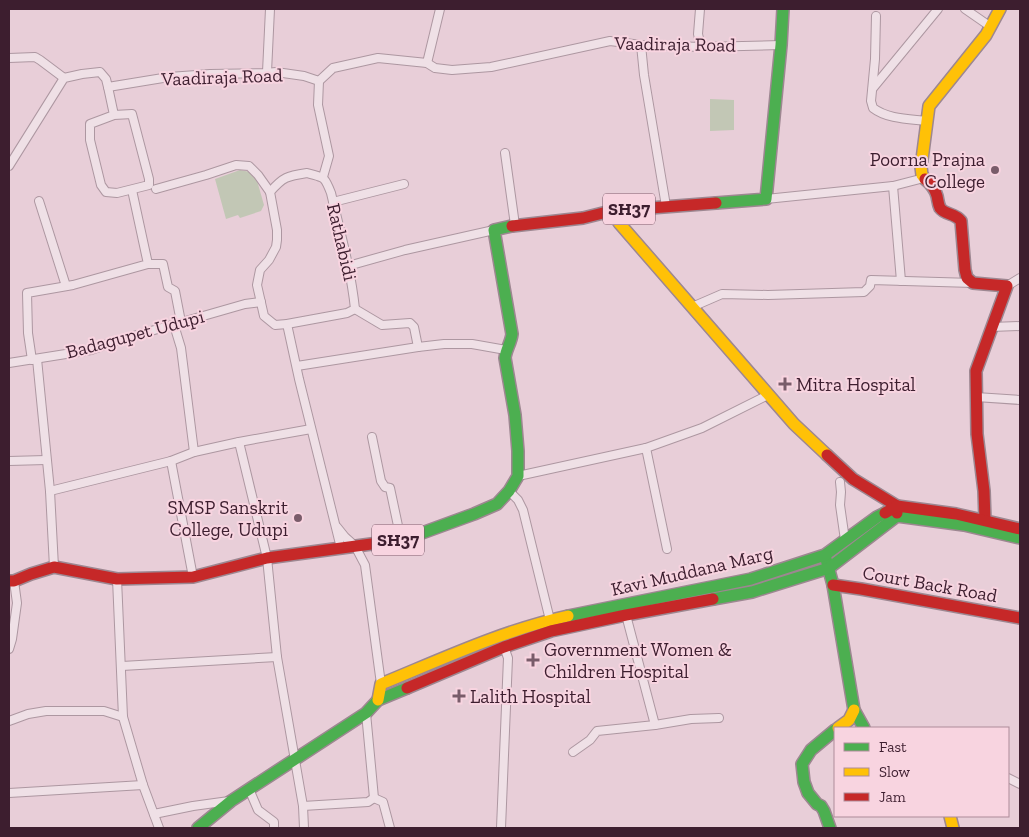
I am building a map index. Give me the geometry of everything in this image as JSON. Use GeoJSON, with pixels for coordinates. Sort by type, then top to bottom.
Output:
{"type":"FeatureCollection","features":[{"type":"Feature","properties":{"kind":"main road"},"geometry":{"type":"LineString","coordinates":[[766,199],[783,9]]}},
{"type":"Feature","properties":{"kind":"main road"},"geometry":{"type":"LineString","coordinates":[[985,520],[984,491],[977,434],[976,371],[1007,286],[973,283],[967,278],[961,221],[956,214],[940,208],[936,191],[924,178],[921,167],[929,106],[986,35],[1000,9]]}},
{"type":"Feature","properties":{"kind":"main road","name":"SH37"},"geometry":{"type":"LineString","coordinates":[[11,581],[54,567],[117,580],[193,577],[267,558],[401,540],[497,504],[509,492],[518,476],[518,442],[504,358],[511,342],[512,334],[494,230],[515,225],[584,218],[611,211],[766,199]]}},
{"type":"Feature","properties":{"kind":"main road"},"geometry":{"type":"LineString","coordinates":[[611,211],[794,424],[853,480],[897,511],[1020,538]]}},
{"type":"Feature","properties":{"kind":"main road"},"geometry":{"type":"LineString","coordinates":[[897,511],[956,514],[1020,528]]}},
{"type":"Feature","properties":{"kind":"main road","name":"Kavi Muddana Marg"},"geometry":{"type":"LineString","coordinates":[[381,684],[500,636],[550,620],[751,579],[825,556],[876,517],[897,511]]}},
{"type":"Feature","properties":{"kind":"main road","name":"Kavi Muddana Marg"},"geometry":{"type":"LineString","coordinates":[[198,828],[230,801],[366,713],[378,700],[504,647],[551,631],[752,592],[829,568],[897,511]]}},
{"type":"Feature","properties":{"kind":"main road"},"geometry":{"type":"LineString","coordinates":[[825,556],[833,585],[854,710],[863,727]]}},
{"type":"Feature","properties":{"kind":"main road","name":"Court Back Road"},"geometry":{"type":"LineString","coordinates":[[833,585],[1020,618]]}},
{"type":"Feature","properties":{"kind":"main road"},"geometry":{"type":"LineString","coordinates":[[378,700],[381,684]]}},
{"type":"Feature","properties":{"kind":"main road"},"geometry":{"type":"LineString","coordinates":[[840,727],[849,720],[854,710]]}},
{"type":"Feature","properties":{"kind":"main road"},"geometry":{"type":"LineString","coordinates":[[830,828],[821,806],[816,804],[808,793],[804,782],[802,764],[811,750],[834,731]]}},
{"type":"Feature","properties":{"kind":"street"},"geometry":{"type":"LineString","coordinates":[[267,72],[270,9]]}},
{"type":"Feature","properties":{"kind":"street"},"geometry":{"type":"LineString","coordinates":[[427,63],[440,9]]}},
{"type":"Feature","properties":{"kind":"street"},"geometry":{"type":"LineString","coordinates":[[700,9],[698,34],[701,47]]}},
{"type":"Feature","properties":{"kind":"street"},"geometry":{"type":"LineString","coordinates":[[873,88],[938,9]]}},
{"type":"Feature","properties":{"kind":"street"},"geometry":{"type":"LineString","coordinates":[[965,9],[991,27]]}},
{"type":"Feature","properties":{"kind":"street"},"geometry":{"type":"LineString","coordinates":[[876,16],[875,59],[871,101],[873,108],[876,111],[891,116],[926,122]]}},
{"type":"Feature","properties":{"kind":"street","name":"Vaadiraja Road"},"geometry":{"type":"LineString","coordinates":[[108,86],[210,74],[267,72],[304,76],[319,81],[333,68],[378,58],[427,63],[435,68],[452,70],[491,67],[610,41],[641,45],[701,47],[781,45]]}},
{"type":"Feature","properties":{"kind":"street"},"geometry":{"type":"LineString","coordinates":[[641,45],[644,75],[666,206]]}},
{"type":"Feature","properties":{"kind":"street"},"geometry":{"type":"LineString","coordinates":[[9,58],[35,57],[64,78]]}},
{"type":"Feature","properties":{"kind":"street"},"geometry":{"type":"LineString","coordinates":[[9,166],[64,78],[100,72],[106,79],[114,115]]}},
{"type":"Feature","properties":{"kind":"street"},"geometry":{"type":"LineString","coordinates":[[319,81],[318,105],[329,156],[323,177]]}},
{"type":"Feature","properties":{"kind":"street"},"geometry":{"type":"LineString","coordinates":[[132,114],[149,185],[132,190],[117,193],[106,192],[101,185],[90,140],[90,124],[114,115],[132,114]]}},
{"type":"Feature","properties":{"kind":"street"},"geometry":{"type":"LineString","coordinates":[[505,153],[515,225]]}},
{"type":"Feature","properties":{"kind":"street"},"geometry":{"type":"LineString","coordinates":[[156,189],[206,176],[236,165],[249,166],[258,174],[270,192],[277,230],[278,240],[276,247],[269,260],[260,270],[257,285],[264,316],[275,325],[347,313],[355,309],[382,325],[410,323],[414,327],[418,347]]}},
{"type":"Feature","properties":{"kind":"street","name":"Rathabidi"},"geometry":{"type":"LineString","coordinates":[[270,192],[280,180],[294,175],[307,173],[323,177],[327,182],[348,266],[355,309]]}},
{"type":"Feature","properties":{"kind":"street"},"geometry":{"type":"LineString","coordinates":[[766,199],[894,186],[924,178]]}},
{"type":"Feature","properties":{"kind":"street"},"geometry":{"type":"LineString","coordinates":[[333,202],[404,184]]}},
{"type":"Feature","properties":{"kind":"street"},"geometry":{"type":"LineString","coordinates":[[894,186],[901,281]]}},
{"type":"Feature","properties":{"kind":"street"},"geometry":{"type":"LineString","coordinates":[[132,190],[147,260]]}},
{"type":"Feature","properties":{"kind":"street"},"geometry":{"type":"LineString","coordinates":[[39,201],[66,286]]}},
{"type":"Feature","properties":{"kind":"street"},"geometry":{"type":"LineString","coordinates":[[348,266],[405,250],[494,230]]}},
{"type":"Feature","properties":{"kind":"street"},"geometry":{"type":"LineString","coordinates":[[54,567],[50,491],[34,360],[28,333],[27,293],[66,286],[147,260],[164,264],[168,287],[175,291],[194,452]]}},
{"type":"Feature","properties":{"kind":"street"},"geometry":{"type":"LineString","coordinates":[[1007,286],[1020,278]]}},
{"type":"Feature","properties":{"kind":"street"},"geometry":{"type":"LineString","coordinates":[[692,307],[722,294],[768,295],[864,292],[870,286],[871,280],[973,283]]}},
{"type":"Feature","properties":{"kind":"street","name":"Badagupet Udupi"},"geometry":{"type":"LineString","coordinates":[[9,363],[91,350],[245,304],[261,302]]}},
{"type":"Feature","properties":{"kind":"street"},"geometry":{"type":"LineString","coordinates":[[287,324],[341,548]]}},
{"type":"Feature","properties":{"kind":"street"},"geometry":{"type":"LineString","coordinates":[[991,327],[1020,326]]}},
{"type":"Feature","properties":{"kind":"street"},"geometry":{"type":"LineString","coordinates":[[296,366],[444,344],[472,344],[506,350]]}},
{"type":"Feature","properties":{"kind":"street"},"geometry":{"type":"LineString","coordinates":[[518,476],[646,448],[702,428],[768,395]]}},
{"type":"Feature","properties":{"kind":"street"},"geometry":{"type":"LineString","coordinates":[[976,397],[1020,400]]}},
{"type":"Feature","properties":{"kind":"street"},"geometry":{"type":"LineString","coordinates":[[50,491],[171,461],[194,452],[311,429]]}},
{"type":"Feature","properties":{"kind":"street"},"geometry":{"type":"LineString","coordinates":[[372,437],[381,481],[385,487],[390,488],[401,540]]}},
{"type":"Feature","properties":{"kind":"street"},"geometry":{"type":"LineString","coordinates":[[239,442],[267,558],[277,657],[295,760],[304,828]]}},
{"type":"Feature","properties":{"kind":"street"},"geometry":{"type":"LineString","coordinates":[[646,448],[667,549]]}},
{"type":"Feature","properties":{"kind":"street"},"geometry":{"type":"LineString","coordinates":[[9,461],[46,460]]}},
{"type":"Feature","properties":{"kind":"street"},"geometry":{"type":"LineString","coordinates":[[171,461],[193,577]]}},
{"type":"Feature","properties":{"kind":"street"},"geometry":{"type":"LineString","coordinates":[[840,482],[840,505],[845,540]]}},
{"type":"Feature","properties":{"kind":"street"},"geometry":{"type":"LineString","coordinates":[[509,492],[518,500],[523,510],[550,620]]}},
{"type":"Feature","properties":{"kind":"street"},"geometry":{"type":"LineString","coordinates":[[335,524],[355,546],[365,565],[381,684]]}},
{"type":"Feature","properties":{"kind":"street"},"geometry":{"type":"LineString","coordinates":[[117,580],[123,717],[143,785],[159,828]]}},
{"type":"Feature","properties":{"kind":"street"},"geometry":{"type":"LineString","coordinates":[[9,649],[17,603],[11,581]]}},
{"type":"Feature","properties":{"kind":"street"},"geometry":{"type":"LineString","coordinates":[[626,615],[655,725]]}},
{"type":"Feature","properties":{"kind":"street"},"geometry":{"type":"LineString","coordinates":[[491,828],[501,828],[508,658],[504,647]]}},
{"type":"Feature","properties":{"kind":"street"},"geometry":{"type":"LineString","coordinates":[[122,666],[277,657]]}},
{"type":"Feature","properties":{"kind":"street"},"geometry":{"type":"LineString","coordinates":[[9,721],[28,714],[46,711],[104,711],[123,717]]}},
{"type":"Feature","properties":{"kind":"street"},"geometry":{"type":"LineString","coordinates":[[366,713],[374,798]]}},
{"type":"Feature","properties":{"kind":"street"},"geometry":{"type":"LineString","coordinates":[[573,752],[590,740],[597,731],[690,719],[719,718]]}},
{"type":"Feature","properties":{"kind":"street"},"geometry":{"type":"LineString","coordinates":[[9,792],[143,785]]}},
{"type":"Feature","properties":{"kind":"street"},"geometry":{"type":"LineString","coordinates":[[249,789],[258,810],[274,822],[274,828]]}},
{"type":"Feature","properties":{"kind":"street"},"geometry":{"type":"LineString","coordinates":[[302,806],[368,802],[374,798]]}},
{"type":"Feature","properties":{"kind":"street"},"geometry":{"type":"LineString","coordinates":[[374,798],[383,802],[390,828]]}},
{"type":"Feature","properties":{"kind":"street"},"geometry":{"type":"LineString","coordinates":[[154,814],[230,801]]}},
{"type":"Feature","properties":{"kind":"shaded area"},"geometry":{"type":"Polygon","coordinates":[[[710,99],[734,100],[734,130],[710,131],[710,99]]]}},
{"type":"Feature","properties":{"kind":"shaded area"},"geometry":{"type":"Polygon","coordinates":[[[240,170],[250,172],[256,177],[264,205],[261,211],[240,218],[238,215],[226,219],[215,179],[240,170]]]}},
{"type":"Feature","properties":{"kind":"traffic: fast"},"geometry":{"type":"LineString","coordinates":[[716,203],[766,199],[783,9]]}},
{"type":"Feature","properties":{"kind":"traffic: fast"},"geometry":{"type":"LineString","coordinates":[[411,537],[497,504],[509,491],[518,476],[515,415],[505,358],[512,334],[494,230],[512,226]]}},
{"type":"Feature","properties":{"kind":"traffic: fast"},"geometry":{"type":"LineString","coordinates":[[568,616],[751,579],[825,555],[885,513]]}},
{"type":"Feature","properties":{"kind":"traffic: fast"},"geometry":{"type":"LineString","coordinates":[[713,599],[752,592],[829,568],[897,516],[964,525],[1020,538]]}},
{"type":"Feature","properties":{"kind":"traffic: fast"},"geometry":{"type":"LineString","coordinates":[[826,559],[833,585],[854,710],[863,727]]}},
{"type":"Feature","properties":{"kind":"traffic: fast"},"geometry":{"type":"LineString","coordinates":[[198,828],[231,801],[366,713],[378,700],[407,688]]}},
{"type":"Feature","properties":{"kind":"traffic: fast"},"geometry":{"type":"LineString","coordinates":[[830,828],[821,806],[808,793],[804,782],[802,764],[811,750],[834,731]]}},
{"type":"Feature","properties":{"kind":"traffic: slow"},"geometry":{"type":"LineString","coordinates":[[925,179],[922,175],[921,167],[929,106],[986,35],[1000,9]]}},
{"type":"Feature","properties":{"kind":"traffic: slow"},"geometry":{"type":"LineString","coordinates":[[611,211],[620,224],[794,424],[827,455]]}},
{"type":"Feature","properties":{"kind":"traffic: slow"},"geometry":{"type":"LineString","coordinates":[[378,700],[381,684],[497,637],[568,616]]}},
{"type":"Feature","properties":{"kind":"traffic: slow"},"geometry":{"type":"LineString","coordinates":[[839,727],[849,720],[854,710]]}},
{"type":"Feature","properties":{"kind":"traffic: slow"},"geometry":{"type":"LineString","coordinates":[[950,817],[953,828]]}},
{"type":"Feature","properties":{"kind":"traffic: jam"},"geometry":{"type":"LineString","coordinates":[[925,179],[935,191],[940,208],[961,221],[967,278],[973,283],[1007,286],[976,371],[977,434],[984,491],[985,520]]}},
{"type":"Feature","properties":{"kind":"traffic: jam"},"geometry":{"type":"LineString","coordinates":[[512,226],[583,218],[611,211],[716,203]]}},
{"type":"Feature","properties":{"kind":"traffic: jam"},"geometry":{"type":"LineString","coordinates":[[827,455],[853,479],[897,506],[897,513]]}},
{"type":"Feature","properties":{"kind":"traffic: jam"},"geometry":{"type":"LineString","coordinates":[[885,513],[897,506],[956,514],[1020,529]]}},
{"type":"Feature","properties":{"kind":"traffic: jam"},"geometry":{"type":"LineString","coordinates":[[9,581],[54,567],[117,579],[193,577],[267,558],[401,540],[411,537]]}},
{"type":"Feature","properties":{"kind":"traffic: jam"},"geometry":{"type":"LineString","coordinates":[[833,585],[1020,618]]}},
{"type":"Feature","properties":{"kind":"traffic: jam"},"geometry":{"type":"LineString","coordinates":[[407,688],[504,647],[551,631],[713,599]]}},
{"type":"Feature","properties":{"kind":"place","name":"Poorna Prajna College"},"geometry":{"type":"Point","coordinates":[995,170]}},
{"type":"Feature","properties":{"kind":"place","name":"Mitra Hospital"},"geometry":{"type":"Point","coordinates":[785,384]}},
{"type":"Feature","properties":{"kind":"place","name":"SMSP Sanskrit College, Udupi"},"geometry":{"type":"Point","coordinates":[298,518]}},
{"type":"Feature","properties":{"kind":"place","name":"Government Women & Children Hospital"},"geometry":{"type":"Point","coordinates":[533,660]}},
{"type":"Feature","properties":{"kind":"place","name":"Lalith Hospital"},"geometry":{"type":"Point","coordinates":[459,696]}}]}
